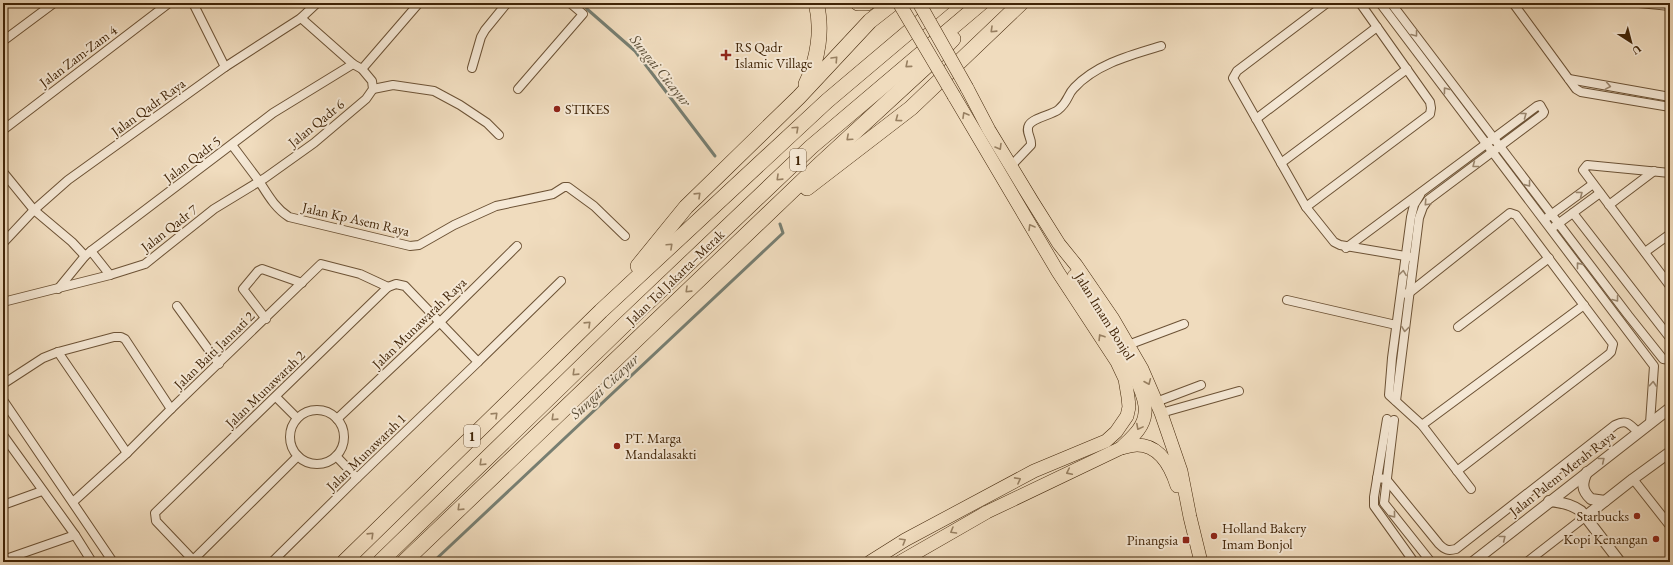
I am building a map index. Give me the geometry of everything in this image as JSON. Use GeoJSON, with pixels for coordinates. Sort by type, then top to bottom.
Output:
{"type":"FeatureCollection","features":[{"type":"Feature","properties":{"kind":"highway"},"geometry":{"type":"LineString","coordinates":[[799,97],[810,75],[818,50],[819,27],[816,3]]}},
{"type":"Feature","properties":{"kind":"highway"},"geometry":{"type":"LineString","coordinates":[[858,3],[867,3]]}},
{"type":"Feature","properties":{"kind":"highway"},"geometry":{"type":"LineString","coordinates":[[601,311],[686,207],[799,97],[870,21],[893,3]]}},
{"type":"Feature","properties":{"kind":"highway","name":"Jalan Tol Jakarta–Merak"},"geometry":{"type":"LineString","coordinates":[[344,562],[601,311],[827,101],[943,3]]}},
{"type":"Feature","properties":{"kind":"highway","name":"Jalan Tol Jakarta–Merak"},"geometry":{"type":"LineString","coordinates":[[380,562],[623,326],[811,147],[981,3]]}},
{"type":"Feature","properties":{"kind":"highway"},"geometry":{"type":"LineString","coordinates":[[404,562],[818,166],[931,62],[986,3]]}},
{"type":"Feature","properties":{"kind":"highway"},"geometry":{"type":"LineString","coordinates":[[727,253],[808,187],[911,108],[1021,3]]}},
{"type":"Feature","properties":{"kind":"main road","name":"Jalan Imam Bonjol"},"geometry":{"type":"LineString","coordinates":[[870,562],[905,540],[1034,471],[1106,440],[1116,432],[1126,416],[1128,397],[1125,379],[1117,362],[1043,248],[899,3]]}},
{"type":"Feature","properties":{"kind":"main road","name":"Jalan Imam Bonjol"},"geometry":{"type":"LineString","coordinates":[[919,3],[989,130],[1057,242],[1080,270],[1113,319],[1142,369],[1158,407],[1181,471],[1201,562]]}},
{"type":"Feature","properties":{"kind":"main road"},"geometry":{"type":"LineString","coordinates":[[1043,248],[1057,242],[1068,268],[1105,325],[1135,377],[1146,404],[1145,415],[1138,431],[1121,448]]}},
{"type":"Feature","properties":{"kind":"main road"},"geometry":{"type":"LineString","coordinates":[[900,562],[915,558],[987,512],[1104,455],[1121,448],[1137,445],[1150,448],[1162,456],[1171,469],[1190,517]]}},
{"type":"Feature","properties":{"kind":"street"},"geometry":{"type":"LineString","coordinates":[[3,41],[54,3]]}},
{"type":"Feature","properties":{"kind":"street","name":"Jalan Zam-Zam 4"},"geometry":{"type":"LineString","coordinates":[[3,130],[169,3]]}},
{"type":"Feature","properties":{"kind":"street"},"geometry":{"type":"LineString","coordinates":[[193,3],[225,67]]}},
{"type":"Feature","properties":{"kind":"street","name":"Jalan Qadr Raya"},"geometry":{"type":"LineString","coordinates":[[3,243],[34,210],[68,180],[225,67],[302,18],[317,3]]}},
{"type":"Feature","properties":{"kind":"street"},"geometry":{"type":"LineString","coordinates":[[362,69],[419,3]]}},
{"type":"Feature","properties":{"kind":"street"},"geometry":{"type":"LineString","coordinates":[[472,68],[481,37],[507,3]]}},
{"type":"Feature","properties":{"kind":"street"},"geometry":{"type":"LineString","coordinates":[[518,89],[583,14],[570,3]]}},
{"type":"Feature","properties":{"kind":"street"},"geometry":{"type":"LineString","coordinates":[[1327,3],[1237,71],[1233,78],[1306,207],[1334,242],[1346,248],[1410,257]]}},
{"type":"Feature","properties":{"kind":"street"},"geometry":{"type":"LineString","coordinates":[[1306,207],[1430,114],[1432,108],[1430,102],[1360,3]]}},
{"type":"Feature","properties":{"kind":"street"},"geometry":{"type":"LineString","coordinates":[[1380,3],[1490,141]]}},
{"type":"Feature","properties":{"kind":"street"},"geometry":{"type":"LineString","coordinates":[[1391,3],[1496,149],[1544,220],[1621,320],[1654,366],[1650,423]]}},
{"type":"Feature","properties":{"kind":"street"},"geometry":{"type":"LineString","coordinates":[[1513,3],[1576,89],[1587,94],[1670,107]]}},
{"type":"Feature","properties":{"kind":"street"},"geometry":{"type":"LineString","coordinates":[[1639,3],[1670,6]]}},
{"type":"Feature","properties":{"kind":"street"},"geometry":{"type":"LineString","coordinates":[[302,18],[353,64],[362,69],[372,85],[394,85],[434,90],[487,123],[499,135]]}},
{"type":"Feature","properties":{"kind":"street"},"geometry":{"type":"LineString","coordinates":[[1256,119],[1377,27]]}},
{"type":"Feature","properties":{"kind":"street"},"geometry":{"type":"LineString","coordinates":[[1011,166],[1031,145],[1028,126],[1031,122],[1057,111],[1066,102],[1073,88],[1083,80],[1104,66],[1161,46]]}},
{"type":"Feature","properties":{"kind":"street","name":"Jalan Qadr 5"},"geometry":{"type":"LineString","coordinates":[[58,289],[88,254],[274,113],[353,64]]}},
{"type":"Feature","properties":{"kind":"street"},"geometry":{"type":"LineString","coordinates":[[1281,163],[1406,69]]}},
{"type":"Feature","properties":{"kind":"street"},"geometry":{"type":"LineString","coordinates":[[1569,80],[1670,97]]}},
{"type":"Feature","properties":{"kind":"street","name":"Jalan Qadr 6"},"geometry":{"type":"LineString","coordinates":[[262,180],[330,130],[366,99],[372,85]]}},
{"type":"Feature","properties":{"kind":"street"},"geometry":{"type":"LineString","coordinates":[[1346,248],[1537,106],[1540,106],[1544,112],[1542,114],[1428,200],[1419,218],[1400,294],[1389,395],[1422,425],[1471,489]]}},
{"type":"Feature","properties":{"kind":"street"},"geometry":{"type":"LineString","coordinates":[[232,145],[262,180]]}},
{"type":"Feature","properties":{"kind":"street"},"geometry":{"type":"LineString","coordinates":[[1496,149],[1552,215],[1628,315],[1667,360],[1654,366]]}},
{"type":"Feature","properties":{"kind":"street"},"geometry":{"type":"LineString","coordinates":[[1670,173],[1587,165],[1583,172],[1670,286]]}},
{"type":"Feature","properties":{"kind":"street"},"geometry":{"type":"LineString","coordinates":[[1451,170],[1458,178]]}},
{"type":"Feature","properties":{"kind":"street"},"geometry":{"type":"LineString","coordinates":[[1609,205],[1654,171]]}},
{"type":"Feature","properties":{"kind":"street"},"geometry":{"type":"LineString","coordinates":[[3,172],[34,210],[88,254],[110,275]]}},
{"type":"Feature","properties":{"kind":"street","name":"Jalan Kp Asem Raya"},"geometry":{"type":"LineString","coordinates":[[262,180],[272,201],[281,212],[289,217],[410,246],[419,245],[454,225],[496,206],[553,194],[564,187],[568,187],[594,206],[624,236]]}},
{"type":"Feature","properties":{"kind":"street","name":"Jalan Qadr 7"},"geometry":{"type":"LineString","coordinates":[[3,302],[58,289],[145,264],[214,209],[262,180]]}},
{"type":"Feature","properties":{"kind":"street"},"geometry":{"type":"LineString","coordinates":[[1544,220],[1593,184]]}},
{"type":"Feature","properties":{"kind":"street"},"geometry":{"type":"LineString","coordinates":[[1396,400],[1409,293],[1411,217],[1414,205],[1421,192]]}},
{"type":"Feature","properties":{"kind":"street"},"geometry":{"type":"LineString","coordinates":[[1551,229],[1600,193]]}},
{"type":"Feature","properties":{"kind":"street"},"geometry":{"type":"LineString","coordinates":[[1400,294],[1409,293],[1510,213],[1516,215],[1613,344],[1611,352],[1457,471]]}},
{"type":"Feature","properties":{"kind":"street"},"geometry":{"type":"LineString","coordinates":[[1573,213],[1670,338]]}},
{"type":"Feature","properties":{"kind":"street"},"geometry":{"type":"LineString","coordinates":[[1645,252],[1670,234]]}},
{"type":"Feature","properties":{"kind":"street","name":"Jalan Munawarah Raya"},"geometry":{"type":"LineString","coordinates":[[337,419],[439,323],[517,246]]}},
{"type":"Feature","properties":{"kind":"street"},"geometry":{"type":"LineString","coordinates":[[1458,327],[1549,258]]}},
{"type":"Feature","properties":{"kind":"street","name":"Jalan Baiti Jannati 2"},"geometry":{"type":"LineString","coordinates":[[73,502],[127,453],[321,264],[360,274],[388,287]]}},
{"type":"Feature","properties":{"kind":"street"},"geometry":{"type":"LineString","coordinates":[[266,319],[243,289],[258,271],[262,269],[302,284]]}},
{"type":"Feature","properties":{"kind":"street"},"geometry":{"type":"LineString","coordinates":[[1591,281],[1598,275]]}},
{"type":"Feature","properties":{"kind":"street","name":"Jalan Munawarah 1"},"geometry":{"type":"LineString","coordinates":[[272,562],[561,281]]}},
{"type":"Feature","properties":{"kind":"street"},"geometry":{"type":"LineString","coordinates":[[388,287],[396,284],[405,286],[478,362]]}},
{"type":"Feature","properties":{"kind":"street","name":"Jalan Munawarah 2"},"geometry":{"type":"LineString","coordinates":[[193,561],[156,521],[154,513],[276,397],[388,287]]}},
{"type":"Feature","properties":{"kind":"street"},"geometry":{"type":"LineString","coordinates":[[1287,300],[1396,325]]}},
{"type":"Feature","properties":{"kind":"street"},"geometry":{"type":"LineString","coordinates":[[1422,425],[1584,305]]}},
{"type":"Feature","properties":{"kind":"street"},"geometry":{"type":"LineString","coordinates":[[177,306],[219,364]]}},
{"type":"Feature","properties":{"kind":"street"},"geometry":{"type":"LineString","coordinates":[[1621,320],[1628,315]]}},
{"type":"Feature","properties":{"kind":"street"},"geometry":{"type":"LineString","coordinates":[[1128,345],[1184,324]]}},
{"type":"Feature","properties":{"kind":"street"},"geometry":{"type":"LineString","coordinates":[[3,384],[43,358],[58,352],[114,337],[121,337],[125,339],[171,409]]}},
{"type":"Feature","properties":{"kind":"street"},"geometry":{"type":"LineString","coordinates":[[58,352],[127,453]]}},
{"type":"Feature","properties":{"kind":"street"},"geometry":{"type":"LineString","coordinates":[[1392,358],[1401,360]]}},
{"type":"Feature","properties":{"kind":"street"},"geometry":{"type":"LineString","coordinates":[[1158,407],[1201,385]]}},
{"type":"Feature","properties":{"kind":"street"},"geometry":{"type":"LineString","coordinates":[[1158,407],[1239,391]]}},
{"type":"Feature","properties":{"kind":"street"},"geometry":{"type":"LineString","coordinates":[[276,397],[297,418]]}},
{"type":"Feature","properties":{"kind":"street"},"geometry":{"type":"LineString","coordinates":[[3,400],[113,562]]}},
{"type":"Feature","properties":{"kind":"street","name":"Jalan Palem Merah Raya"},"geometry":{"type":"LineString","coordinates":[[1473,562],[1482,558],[1549,501],[1670,408]]}},
{"type":"Feature","properties":{"kind":"street"},"geometry":{"type":"LineString","coordinates":[[317,410],[328,412],[337,419],[342,427],[344,437],[336,456],[325,462],[313,463],[305,461],[298,456],[292,448],[290,438],[291,427],[297,418],[306,412],[317,410]]}},
{"type":"Feature","properties":{"kind":"street"},"geometry":{"type":"LineString","coordinates":[[1414,562],[1374,506],[1377,478],[1390,420],[1384,503],[1431,562]]}},
{"type":"Feature","properties":{"kind":"street"},"geometry":{"type":"LineString","coordinates":[[1377,478],[1386,480],[1439,544],[1449,550],[1456,549],[1615,425],[1622,421],[1626,422],[1638,432]]}},
{"type":"Feature","properties":{"kind":"street"},"geometry":{"type":"LineString","coordinates":[[3,435],[6,448],[42,491],[75,535],[92,562]]}},
{"type":"Feature","properties":{"kind":"street"},"geometry":{"type":"LineString","coordinates":[[1527,562],[1670,452]]}},
{"type":"Feature","properties":{"kind":"street"},"geometry":{"type":"LineString","coordinates":[[193,561],[298,456]]}},
{"type":"Feature","properties":{"kind":"street"},"geometry":{"type":"LineString","coordinates":[[336,456],[357,478]]}},
{"type":"Feature","properties":{"kind":"street"},"geometry":{"type":"LineString","coordinates":[[1587,472],[1582,484],[1583,490],[1591,499],[1605,501]]}},
{"type":"Feature","properties":{"kind":"street"},"geometry":{"type":"LineString","coordinates":[[1633,479],[1670,526]]}},
{"type":"Feature","properties":{"kind":"street"},"geometry":{"type":"LineString","coordinates":[[3,505],[42,491]]}},
{"type":"Feature","properties":{"kind":"street"},"geometry":{"type":"LineString","coordinates":[[1549,501],[1563,502],[1574,506],[1586,516],[1620,562]]}},
{"type":"Feature","properties":{"kind":"street"},"geometry":{"type":"LineString","coordinates":[[3,560],[75,535]]}},
{"type":"Feature","properties":{"kind":"waterway","name":"Sungai Cicayur"},"geometry":{"type":"LineString","coordinates":[[583,3],[587,9],[635,51],[715,156]]}},
{"type":"Feature","properties":{"kind":"waterway","name":"Sungai Cicayur"},"geometry":{"type":"LineString","coordinates":[[433,562],[783,233],[780,224]]}},
{"type":"Feature","properties":{"kind":"place","name":"RS Qadr Islamic Village"},"geometry":{"type":"Point","coordinates":[726,55]}},
{"type":"Feature","properties":{"kind":"place","name":"STIKES"},"geometry":{"type":"Point","coordinates":[557,109]}},
{"type":"Feature","properties":{"kind":"place","name":"PT. Marga Mandalasakti"},"geometry":{"type":"Point","coordinates":[617,446]}},
{"type":"Feature","properties":{"kind":"place","name":"Starbucks"},"geometry":{"type":"Point","coordinates":[1637,516]}},
{"type":"Feature","properties":{"kind":"place","name":"Holland Bakery Imam Bonjol"},"geometry":{"type":"Point","coordinates":[1214,536]}},
{"type":"Feature","properties":{"kind":"place","name":"Kopi Kenangan"},"geometry":{"type":"Point","coordinates":[1656,539]}},
{"type":"Feature","properties":{"kind":"place","name":"Pinangsia"},"geometry":{"type":"Point","coordinates":[1186,540]}}]}
